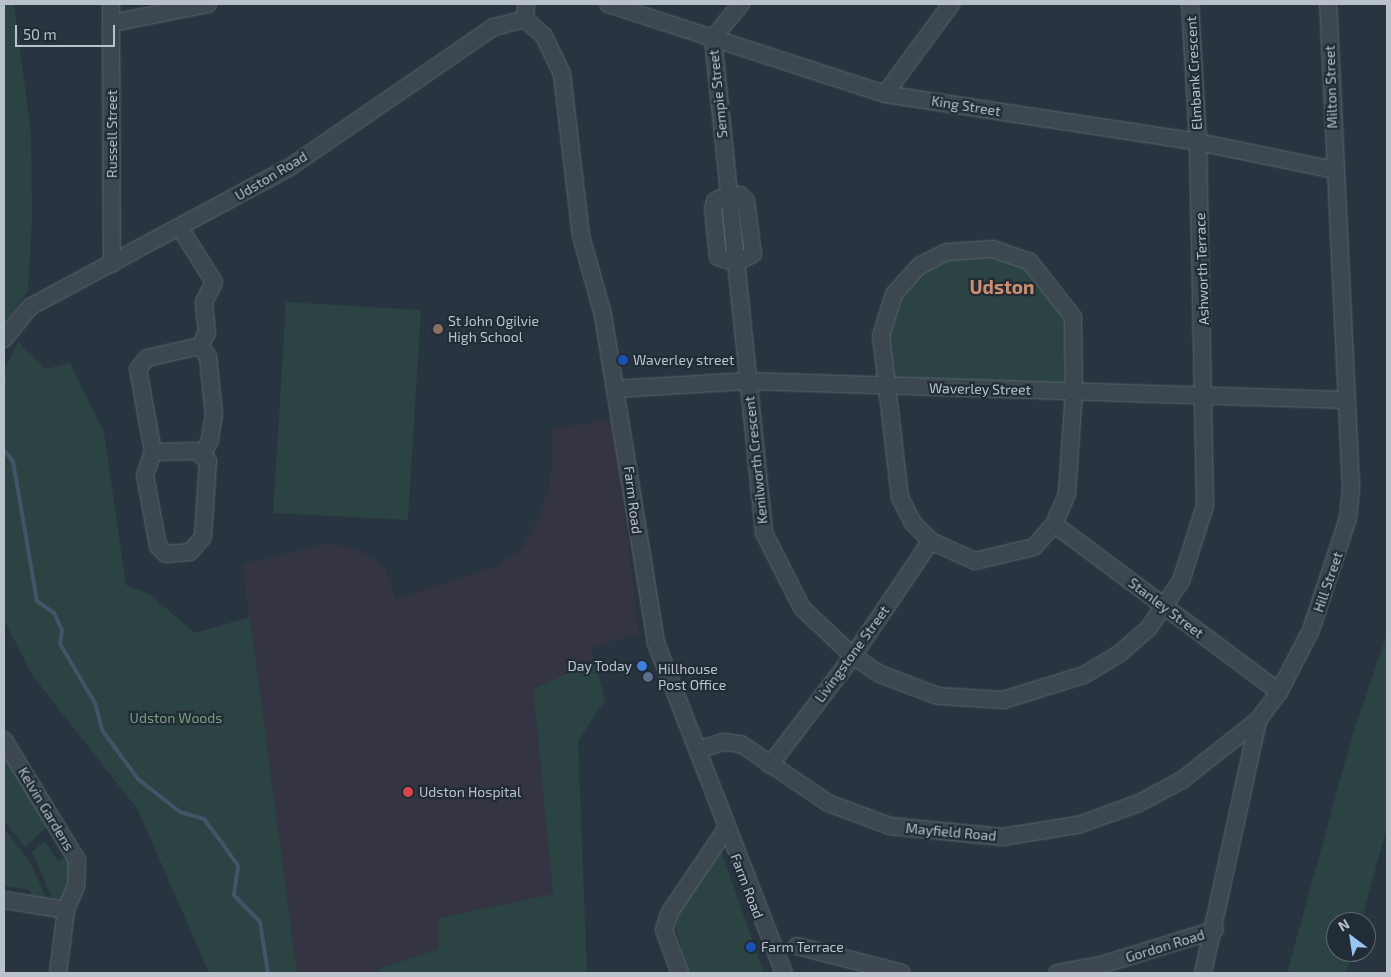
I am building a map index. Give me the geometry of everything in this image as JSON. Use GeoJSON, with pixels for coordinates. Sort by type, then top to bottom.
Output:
{"type":"FeatureCollection","features":[{"type":"Feature","properties":{"kind":"street","name":"Russell Street"},"geometry":{"type":"LineString","coordinates":[[111,4],[112,264]]}},
{"type":"Feature","properties":{"kind":"street"},"geometry":{"type":"LineString","coordinates":[[112,24],[208,4]]}},
{"type":"Feature","properties":{"kind":"street","name":"King Street"},"geometry":{"type":"LineString","coordinates":[[608,4],[885,94],[1198,142],[1334,170]]}},
{"type":"Feature","properties":{"kind":"street","name":"Sempie Street"},"geometry":{"type":"LineString","coordinates":[[741,4],[713,38],[747,381]]}},
{"type":"Feature","properties":{"kind":"street"},"geometry":{"type":"LineString","coordinates":[[885,94],[951,4]]}},
{"type":"Feature","properties":{"kind":"street","name":"Elmbank Crescent"},"geometry":{"type":"LineString","coordinates":[[1190,4],[1198,142]]}},
{"type":"Feature","properties":{"kind":"street","name":"Milton Street"},"geometry":{"type":"LineString","coordinates":[[1328,4],[1334,170]]}},
{"type":"Feature","properties":{"kind":"street","name":"Udston Road"},"geometry":{"type":"LineString","coordinates":[[4,339],[30,307],[180,228],[290,167],[494,27],[525,11]]}},
{"type":"Feature","properties":{"kind":"street","name":"Farm Road"},"geometry":{"type":"LineString","coordinates":[[525,11],[544,36],[562,74],[581,236],[602,315],[615,389],[644,589],[656,643],[726,829],[784,973]]}},
{"type":"Feature","properties":{"kind":"street","name":"Ashworth Terrace"},"geometry":{"type":"LineString","coordinates":[[1198,142],[1205,396]]}},
{"type":"Feature","properties":{"kind":"street","name":"Hill Street"},"geometry":{"type":"LineString","coordinates":[[1203,973],[1215,930],[1258,720],[1279,692],[1328,588],[1348,518],[1351,488],[1334,170]]}},
{"type":"Feature","properties":{"kind":"street"},"geometry":{"type":"LineString","coordinates":[[180,228],[214,282],[204,302],[207,333],[200,346],[147,358],[138,369],[153,452],[144,490],[158,546],[176,556],[190,552],[203,537],[208,461],[203,454]]}},
{"type":"Feature","properties":{"kind":"street"},"geometry":{"type":"LineString","coordinates":[[993,249],[1030,262],[1073,317],[1074,391],[1067,494],[1054,524],[1034,547],[983,560],[953,554],[931,542],[913,523],[900,497],[884,388],[881,336],[894,294],[919,266],[947,252],[993,249]]}},
{"type":"Feature","properties":{"kind":"street"},"geometry":{"type":"LineString","coordinates":[[200,346],[208,357],[214,414],[210,440],[203,454]]}},
{"type":"Feature","properties":{"kind":"street","name":"Waverley Street"},"geometry":{"type":"LineString","coordinates":[[615,389],[747,381],[884,388],[1074,391],[1345,400]]}},
{"type":"Feature","properties":{"kind":"street","name":"Kenilworth Crescent"},"geometry":{"type":"LineString","coordinates":[[747,381],[764,533],[802,608],[853,656],[880,674],[938,696],[1004,700],[1084,675],[1120,654],[1165,608],[1181,581],[1205,506],[1205,396]]}},
{"type":"Feature","properties":{"kind":"street"},"geometry":{"type":"LineString","coordinates":[[153,452],[203,454]]}},
{"type":"Feature","properties":{"kind":"street","name":"Stanley Street"},"geometry":{"type":"LineString","coordinates":[[1054,524],[1279,692]]}},
{"type":"Feature","properties":{"kind":"street","name":"Livingstone Street"},"geometry":{"type":"LineString","coordinates":[[770,765],[853,656],[931,542]]}},
{"type":"Feature","properties":{"kind":"street","name":"Mayfield Road"},"geometry":{"type":"LineString","coordinates":[[697,750],[724,742],[741,744],[828,803],[890,826],[1002,836],[1078,825],[1139,803],[1182,780],[1258,720]]}},
{"type":"Feature","properties":{"kind":"street","name":"Kelvin Gardens"},"geometry":{"type":"LineString","coordinates":[[4,740],[77,860],[76,886],[66,910],[58,973]]}},
{"type":"Feature","properties":{"kind":"street"},"geometry":{"type":"LineString","coordinates":[[680,973],[664,930],[670,912],[726,829]]}},
{"type":"Feature","properties":{"kind":"street"},"geometry":{"type":"LineString","coordinates":[[4,900],[66,910]]}},
{"type":"Feature","properties":{"kind":"street","name":"Gordon Road"},"geometry":{"type":"LineString","coordinates":[[1057,973],[1101,965],[1215,930]]}},
{"type":"Feature","properties":{"kind":"street"},"geometry":{"type":"LineString","coordinates":[[797,946],[902,973]]}},
{"type":"Feature","properties":{"kind":"shaded area","name":"Udston Hospital"},"geometry":{"type":"Polygon","coordinates":[[[613,420],[639,634],[591,647],[595,661],[533,689],[553,895],[438,918],[438,949],[378,969],[379,973],[297,973],[242,565],[328,543],[361,551],[385,567],[396,599],[493,567],[521,550],[542,511],[551,476],[552,429],[613,420]]]}},
{"type":"Feature","properties":{"kind":"green space"},"geometry":{"type":"Polygon","coordinates":[[[4,4],[14,4],[31,134],[32,218],[28,290],[4,327],[4,4]]]}},
{"type":"Feature","properties":{"kind":"green space"},"geometry":{"type":"Polygon","coordinates":[[[993,249],[1030,262],[1073,317],[1074,391],[884,388],[881,336],[894,294],[919,266],[993,249]]]}},
{"type":"Feature","properties":{"kind":"green space"},"geometry":{"type":"Polygon","coordinates":[[[286,302],[421,310],[408,520],[273,513],[286,302]]]}},
{"type":"Feature","properties":{"kind":"green space","name":"Udston Woods"},"geometry":{"type":"Polygon","coordinates":[[[18,342],[46,369],[70,363],[104,433],[126,585],[149,594],[195,633],[250,617],[297,973],[209,973],[138,810],[32,675],[4,620],[4,371],[18,342]]]}},
{"type":"Feature","properties":{"kind":"green space"},"geometry":{"type":"Polygon","coordinates":[[[1387,634],[1387,827],[1364,912],[1326,912],[1326,962],[1349,962],[1346,973],[1287,973],[1353,733],[1387,634]]]}},
{"type":"Feature","properties":{"kind":"green space"},"geometry":{"type":"Polygon","coordinates":[[[595,661],[605,700],[578,741],[587,973],[379,973],[378,969],[438,949],[438,918],[553,894],[533,689],[595,661]]]}},
{"type":"Feature","properties":{"kind":"green space"},"geometry":{"type":"Polygon","coordinates":[[[4,755],[48,826],[25,847],[4,821],[4,755]]]}},
{"type":"Feature","properties":{"kind":"green space"},"geometry":{"type":"Polygon","coordinates":[[[4,828],[31,864],[49,904],[32,902],[30,890],[4,886],[4,828]]]}},
{"type":"Feature","properties":{"kind":"green space"},"geometry":{"type":"Polygon","coordinates":[[[45,841],[58,862],[66,857],[71,868],[64,898],[53,900],[32,852],[45,841]]]}},
{"type":"Feature","properties":{"kind":"green space"},"geometry":{"type":"Polygon","coordinates":[[[721,851],[764,973],[688,973],[675,924],[683,902],[721,851]]]}},
{"type":"Feature","properties":{"kind":"waterway"},"geometry":{"type":"LineString","coordinates":[[4,450],[13,461],[37,601],[54,613],[62,630],[60,644],[95,703],[102,730],[138,779],[180,812],[204,819],[238,866],[234,895],[260,922],[268,973]]}},
{"type":"Feature","properties":{"kind":"place","name":"St John Ogilvie High School"},"geometry":{"type":"Point","coordinates":[438,329]}},
{"type":"Feature","properties":{"kind":"place","name":"Waverley street"},"geometry":{"type":"Point","coordinates":[623,360]}},
{"type":"Feature","properties":{"kind":"place","name":"Day Today"},"geometry":{"type":"Point","coordinates":[642,666]}},
{"type":"Feature","properties":{"kind":"place","name":"Hillhouse Post Office"},"geometry":{"type":"Point","coordinates":[648,677]}},
{"type":"Feature","properties":{"kind":"place","name":"Udston Hospital"},"geometry":{"type":"Point","coordinates":[408,792]}},
{"type":"Feature","properties":{"kind":"place","name":"Farm Terrace"},"geometry":{"type":"Point","coordinates":[751,947]}},
{"type":"Feature","properties":{"kind":"district","name":"Udston"},"geometry":{"type":"Point","coordinates":[1002,287]}}]}
